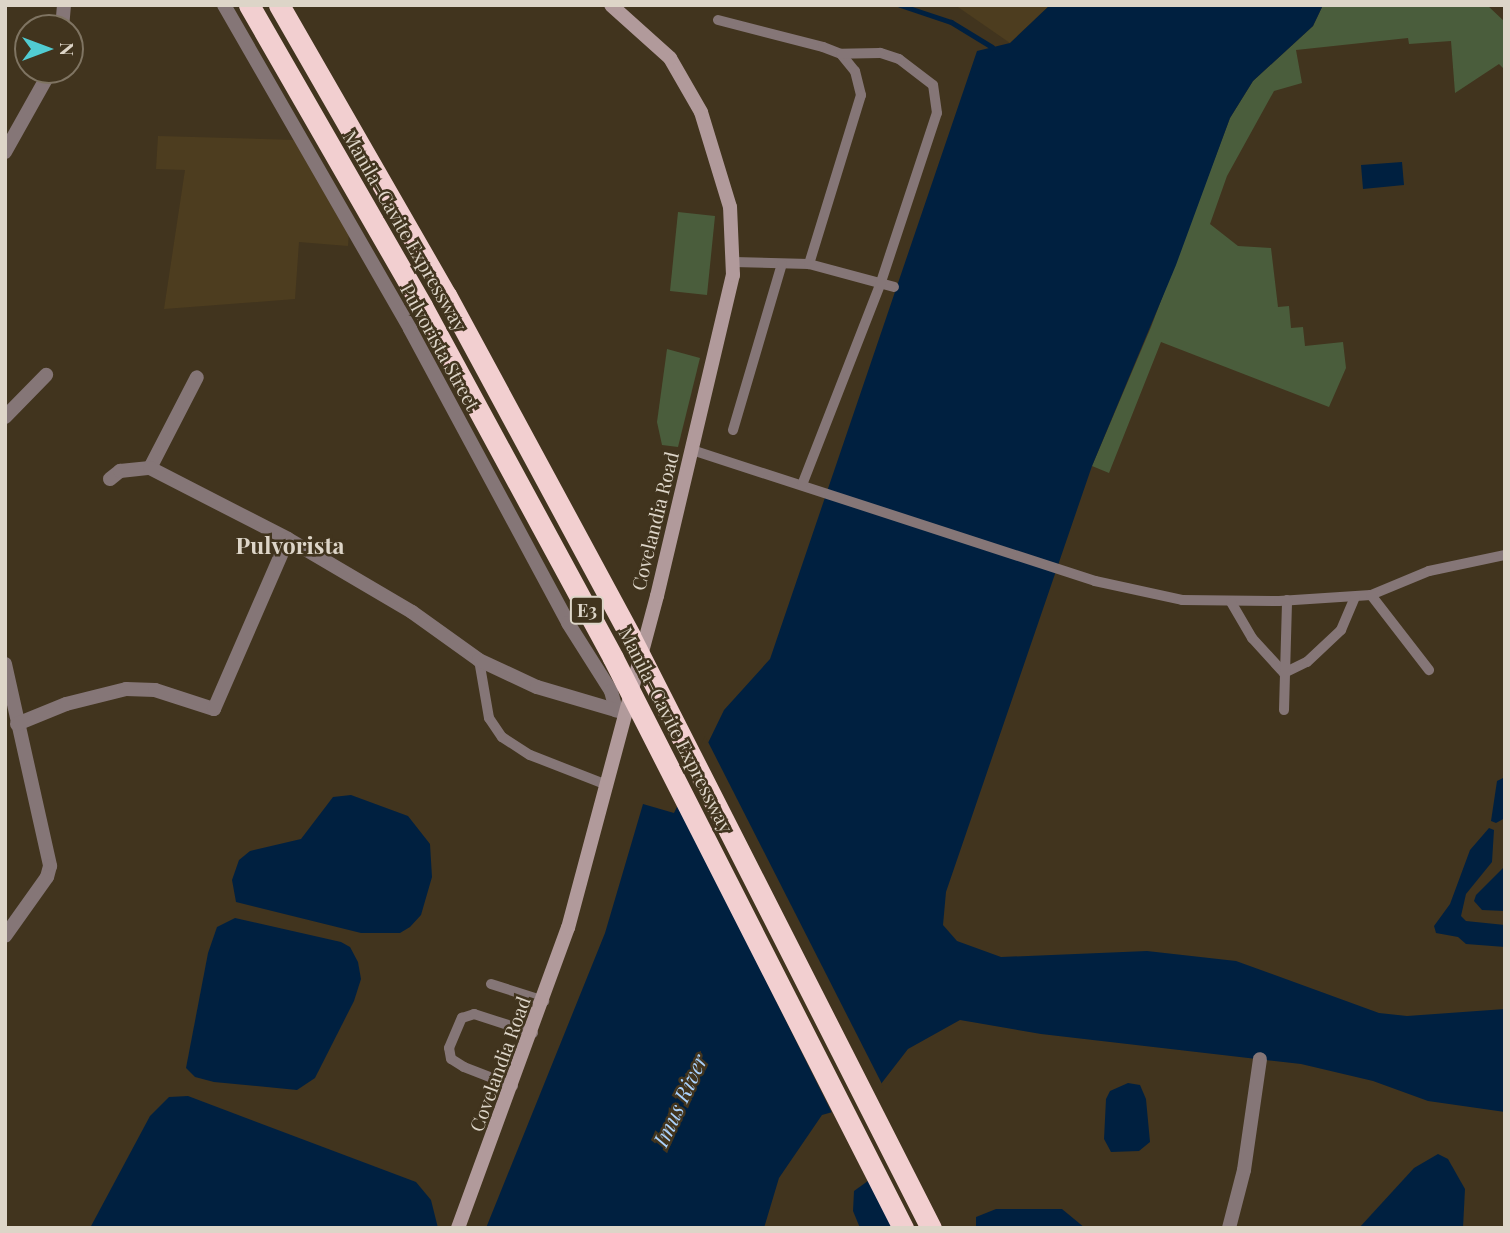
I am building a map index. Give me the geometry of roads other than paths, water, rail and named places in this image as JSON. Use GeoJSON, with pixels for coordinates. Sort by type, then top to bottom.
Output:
{"type":"FeatureCollection","features":[{"type":"Feature","properties":{"kind":"highway","name":"Manila–Cavite Expressway"},"geometry":{"type":"LineString","coordinates":[[249,5],[422,306],[614,658],[903,1228]]}},
{"type":"Feature","properties":{"kind":"highway","name":"Manila–Cavite Expressway"},"geometry":{"type":"LineString","coordinates":[[279,5],[446,295],[630,636],[931,1228]]}},
{"type":"Feature","properties":{"kind":"main road","name":"Covelandia Road"},"geometry":{"type":"LineString","coordinates":[[458,1228],[544,1001],[607,785],[620,711],[692,450],[734,262],[733,225],[722,171],[691,91],[660,45],[611,5]]}},
{"type":"Feature","properties":{"kind":"street","name":"Pulvorista Street"},"geometry":{"type":"LineString","coordinates":[[225,5],[410,329],[574,634],[611,691],[620,711]]}},
{"type":"Feature","properties":{"kind":"street"},"geometry":{"type":"LineString","coordinates":[[5,152],[43,84]]}},
{"type":"Feature","properties":{"kind":"street"},"geometry":{"type":"LineString","coordinates":[[5,417],[46,375]]}},
{"type":"Feature","properties":{"kind":"street"},"geometry":{"type":"LineString","coordinates":[[150,468],[197,377]]}},
{"type":"Feature","properties":{"kind":"street"},"geometry":{"type":"LineString","coordinates":[[110,479],[120,471],[150,468],[288,539],[421,618],[479,660],[537,687],[620,711]]}},
{"type":"Feature","properties":{"kind":"street"},"geometry":{"type":"LineString","coordinates":[[17,724],[66,704],[126,689],[155,690],[214,709],[288,539]]}},
{"type":"Feature","properties":{"kind":"street"},"geometry":{"type":"LineString","coordinates":[[5,664],[50,866],[47,877],[5,936]]}},
{"type":"Feature","properties":{"kind":"street"},"geometry":{"type":"LineString","coordinates":[[1229,1228],[1244,1170],[1260,1059]]}},
{"type":"Feature","properties":{"kind":"lane"},"geometry":{"type":"LineString","coordinates":[[718,20],[785,34],[841,54],[880,53],[899,59],[933,86],[937,113],[880,285],[802,485]]}},
{"type":"Feature","properties":{"kind":"lane"},"geometry":{"type":"LineString","coordinates":[[809,264],[861,95],[855,71],[841,54]]}},
{"type":"Feature","properties":{"kind":"lane"},"geometry":{"type":"LineString","coordinates":[[734,262],[809,264],[894,287]]}},
{"type":"Feature","properties":{"kind":"lane"},"geometry":{"type":"LineString","coordinates":[[733,430],[782,264]]}},
{"type":"Feature","properties":{"kind":"lane"},"geometry":{"type":"LineString","coordinates":[[692,450],[1076,575],[1143,594],[1231,602],[1355,597],[1371,595],[1429,572],[1505,555]]}},
{"type":"Feature","properties":{"kind":"lane"},"geometry":{"type":"LineString","coordinates":[[1371,595],[1429,670]]}},
{"type":"Feature","properties":{"kind":"lane"},"geometry":{"type":"LineString","coordinates":[[1284,673],[1307,662],[1341,630],[1355,597]]}},
{"type":"Feature","properties":{"kind":"lane"},"geometry":{"type":"LineString","coordinates":[[1284,710],[1287,600]]}},
{"type":"Feature","properties":{"kind":"lane"},"geometry":{"type":"LineString","coordinates":[[1231,602],[1252,638],[1284,673]]}},
{"type":"Feature","properties":{"kind":"lane"},"geometry":{"type":"LineString","coordinates":[[479,660],[489,718],[502,737],[530,755],[607,785]]}},
{"type":"Feature","properties":{"kind":"lane"},"geometry":{"type":"LineString","coordinates":[[491,984],[544,1001]]}},
{"type":"Feature","properties":{"kind":"lane"},"geometry":{"type":"LineString","coordinates":[[513,1086],[464,1067],[452,1059],[449,1048],[462,1018],[474,1014],[533,1032]]}},
{"type":"Feature","properties":{"kind":"water","name":"Imus River"},"geometry":{"type":"Polygon","coordinates":[[[1050,5],[1323,5],[1313,26],[1253,81],[1230,118],[1176,265],[1092,466],[946,892],[943,925],[957,941],[1001,957],[1147,951],[1236,961],[1379,1013],[1407,1016],[1505,1009],[1505,1112],[1428,1101],[1373,1081],[1301,1064],[1041,1034],[960,1020],[908,1049],[874,1093],[850,1107],[822,1115],[779,1178],[764,1228],[486,1228],[605,933],[643,804],[674,813],[724,710],[770,659],[977,51],[1010,43],[1050,5]]]}},
{"type":"Feature","properties":{"kind":"water"},"geometry":{"type":"Polygon","coordinates":[[[1402,162],[1404,185],[1363,189],[1361,165],[1402,162]]]}},
{"type":"Feature","properties":{"kind":"water"},"geometry":{"type":"Polygon","coordinates":[[[1505,777],[1505,818],[1496,823],[1491,821],[1497,781],[1505,777]]]}},
{"type":"Feature","properties":{"kind":"water"},"geometry":{"type":"Polygon","coordinates":[[[351,795],[408,816],[430,844],[432,877],[421,915],[410,927],[400,933],[361,933],[236,902],[232,880],[239,860],[250,851],[301,839],[333,797],[351,795]]]}},
{"type":"Feature","properties":{"kind":"water"},"geometry":{"type":"Polygon","coordinates":[[[1489,828],[1494,830],[1492,862],[1466,894],[1461,916],[1466,921],[1505,925],[1505,947],[1466,944],[1458,937],[1436,933],[1434,926],[1450,904],[1470,850],[1489,828]]]}},
{"type":"Feature","properties":{"kind":"water"},"geometry":{"type":"Polygon","coordinates":[[[1505,866],[1505,911],[1482,910],[1474,901],[1476,895],[1505,866]]]}},
{"type":"Feature","properties":{"kind":"water"},"geometry":{"type":"Polygon","coordinates":[[[235,918],[341,942],[350,947],[358,962],[361,979],[354,1001],[315,1078],[297,1090],[214,1082],[195,1077],[186,1068],[208,953],[217,927],[235,918]]]}},
{"type":"Feature","properties":{"kind":"water"},"geometry":{"type":"Polygon","coordinates":[[[1128,1083],[1140,1085],[1146,1099],[1150,1142],[1139,1151],[1111,1152],[1104,1139],[1106,1099],[1110,1091],[1128,1083]]]}},
{"type":"Feature","properties":{"kind":"water"},"geometry":{"type":"Polygon","coordinates":[[[188,1096],[416,1182],[431,1200],[438,1228],[90,1228],[150,1116],[169,1097],[188,1096]]]}},
{"type":"Feature","properties":{"kind":"water"},"geometry":{"type":"Polygon","coordinates":[[[1438,1154],[1448,1159],[1465,1189],[1463,1228],[1359,1228],[1414,1168],[1438,1154]]]}},
{"type":"Feature","properties":{"kind":"water"},"geometry":{"type":"Polygon","coordinates":[[[872,1178],[909,1228],[860,1228],[853,1211],[854,1191],[872,1178]]]}},
{"type":"Feature","properties":{"kind":"water"},"geometry":{"type":"Polygon","coordinates":[[[996,1209],[1062,1209],[1085,1228],[976,1228],[976,1217],[996,1209]]]}},
{"type":"Feature","properties":{"kind":"waterway"},"geometry":{"type":"LineString","coordinates":[[900,5],[951,22],[992,47]]}},
{"type":"Feature","properties":{"kind":"district","name":"Pulvorista"},"geometry":{"type":"Point","coordinates":[290,545]}}]}
